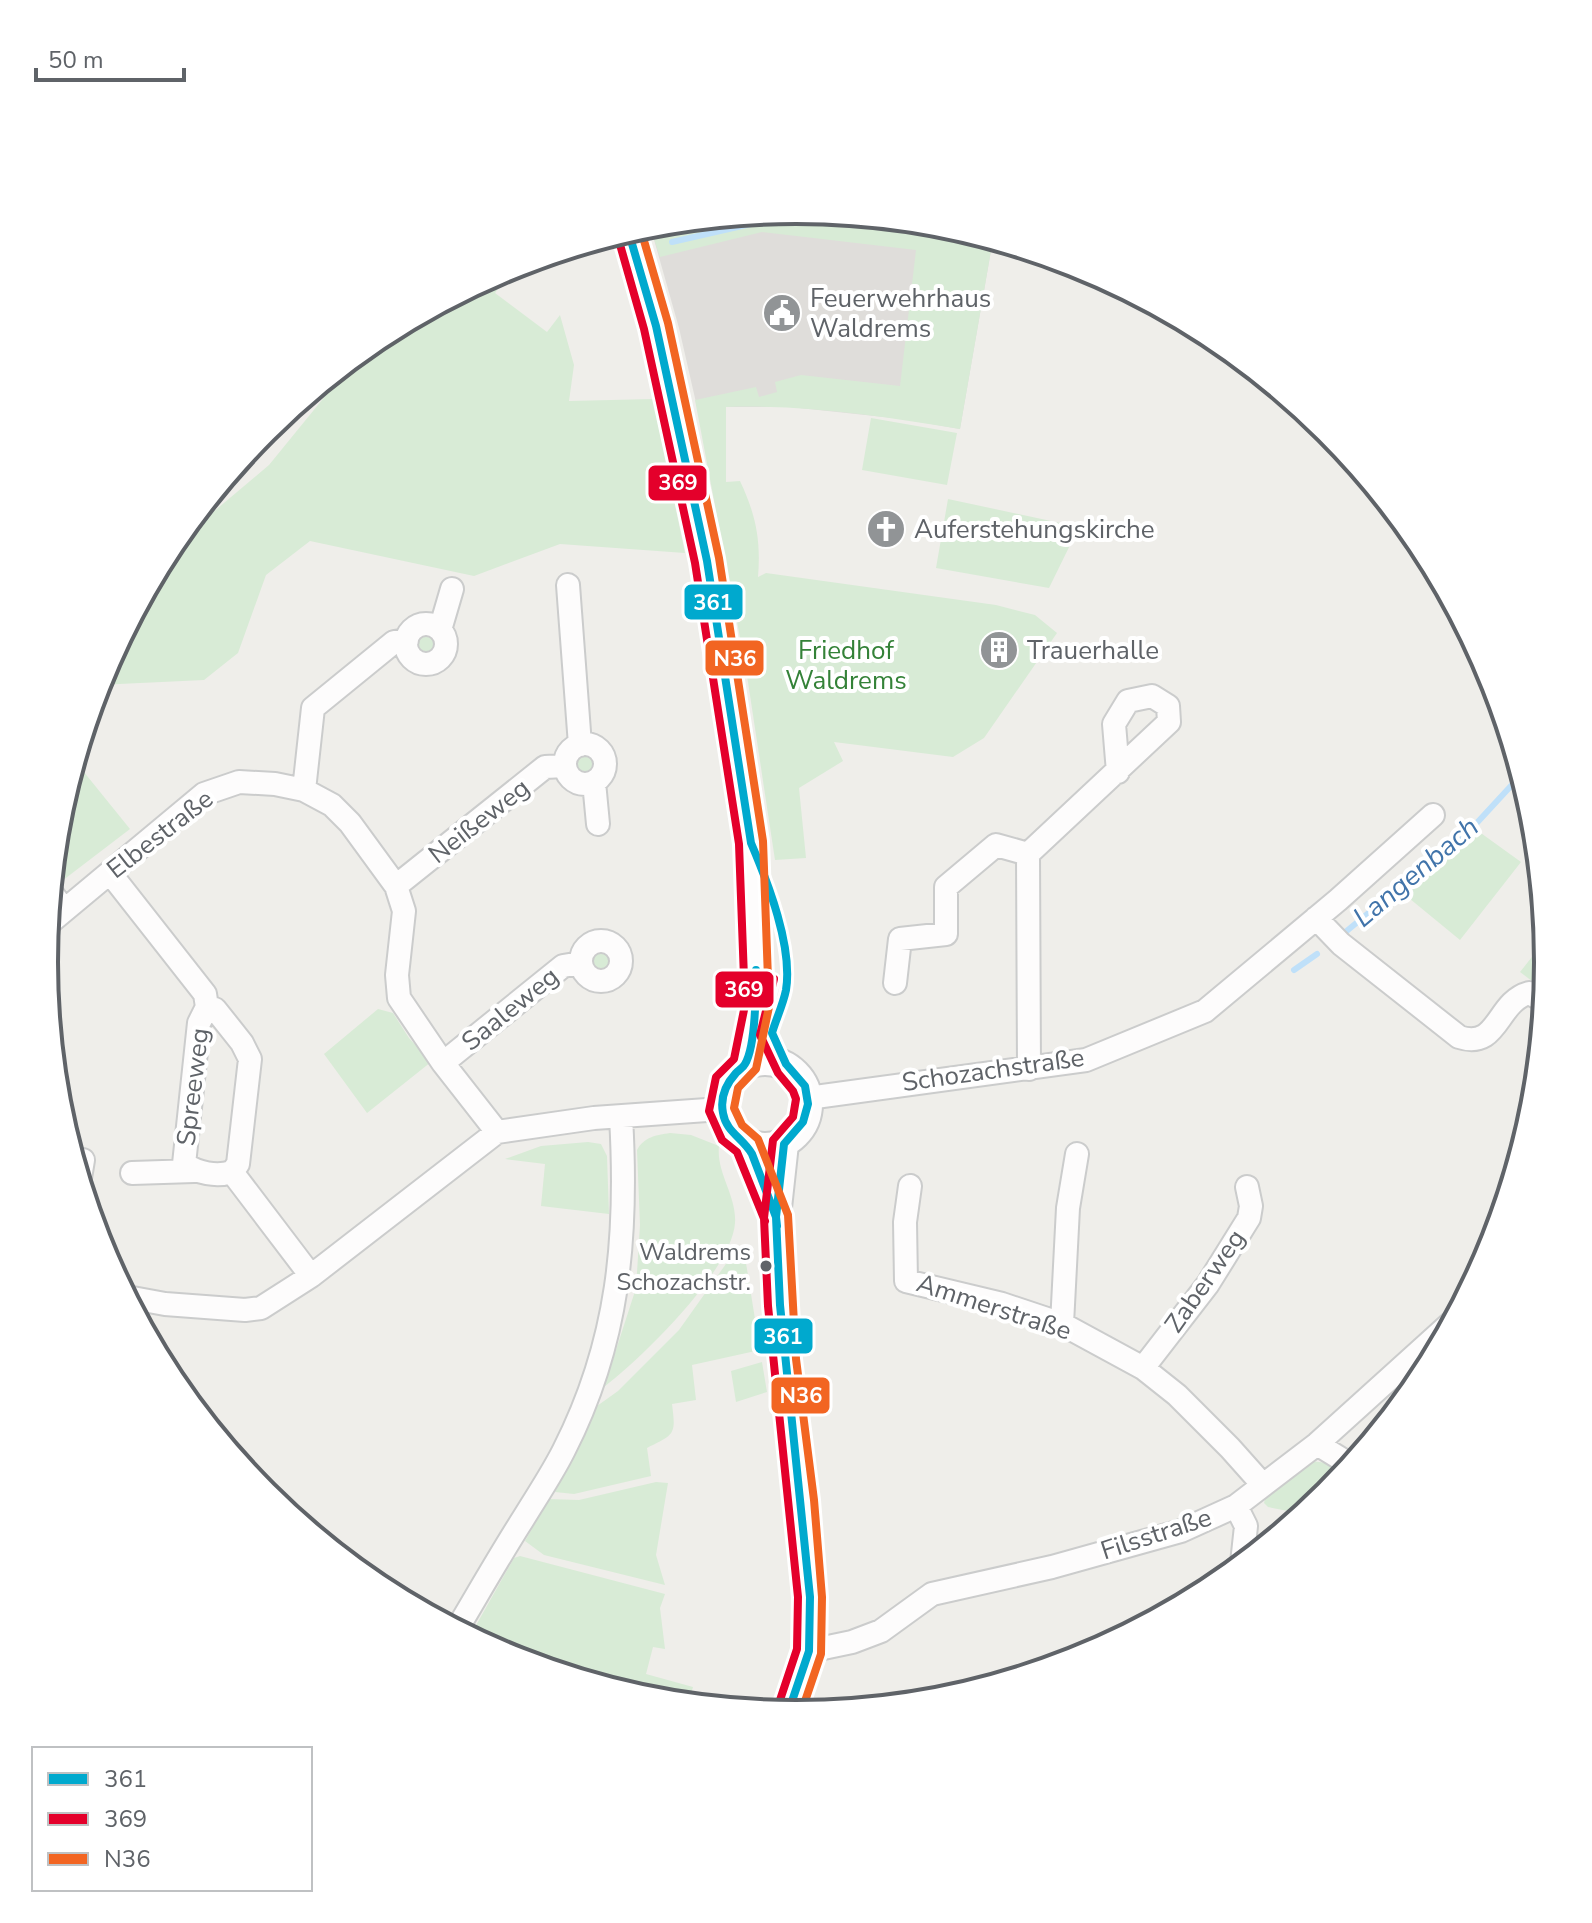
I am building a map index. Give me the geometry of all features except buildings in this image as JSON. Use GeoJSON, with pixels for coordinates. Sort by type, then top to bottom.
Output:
{"type":"FeatureCollection","features":[{"type":"Feature","properties":{"kind":"street"},"geometry":{"type":"LineString","coordinates":[[632,243],[673,397],[707,561],[751,843],[757,1006],[745,1065]]}},
{"type":"Feature","properties":{"kind":"street"},"geometry":{"type":"LineString","coordinates":[[568,585],[580,745]]}},
{"type":"Feature","properties":{"kind":"street"},"geometry":{"type":"LineString","coordinates":[[440,630],[423,624],[412,630],[407,640],[408,652],[416,661],[423,664],[436,662],[446,647],[440,630],[452,589]]}},
{"type":"Feature","properties":{"kind":"street"},"geometry":{"type":"LineString","coordinates":[[304,790],[313,708],[394,642],[407,640]]}},
{"type":"Feature","properties":{"kind":"street"},"geometry":{"type":"LineString","coordinates":[[580,745],[594,746],[603,755],[603,773],[588,784],[575,781],[565,766],[568,754],[580,745]]}},
{"type":"Feature","properties":{"kind":"street","name":"Neißeweg"},"geometry":{"type":"LineString","coordinates":[[396,886],[545,767],[565,766]]}},
{"type":"Feature","properties":{"kind":"street"},"geometry":{"type":"LineString","coordinates":[[1029,1069],[1028,854],[1118,772]]}},
{"type":"Feature","properties":{"kind":"street","name":"Elbestraße"},"geometry":{"type":"LineString","coordinates":[[61,905],[110,873],[204,794],[239,782],[275,784],[304,790],[332,805],[350,823],[396,886],[404,911],[397,975],[399,998],[443,1063],[497,1132]]}},
{"type":"Feature","properties":{"kind":"street"},"geometry":{"type":"LineString","coordinates":[[594,782],[598,824]]}},
{"type":"Feature","properties":{"kind":"street","name":"Schozachstraße"},"geometry":{"type":"LineString","coordinates":[[808,1098],[1086,1060],[1205,1011],[1433,815]]}},
{"type":"Feature","properties":{"kind":"street"},"geometry":{"type":"LineString","coordinates":[[895,983],[900,939],[946,934],[946,887],[996,845],[1028,854]]}},
{"type":"Feature","properties":{"kind":"street","name":"Spreeweg"},"geometry":{"type":"LineString","coordinates":[[110,873],[205,994],[207,1007],[199,1023],[184,1164],[194,1171],[222,1175],[232,1172],[238,1164],[250,1059],[242,1043],[215,1009],[207,1007]]}},
{"type":"Feature","properties":{"kind":"street"},"geometry":{"type":"LineString","coordinates":[[1316,918],[1341,944],[1459,1037],[1471,1041],[1487,1036],[1511,1003],[1522,995],[1533,995]]}},
{"type":"Feature","properties":{"kind":"street","name":"Saaleweg"},"geometry":{"type":"LineString","coordinates":[[604,934],[619,953],[620,964],[610,979],[597,980],[586,974],[581,963],[587,947],[604,934]]}},
{"type":"Feature","properties":{"kind":"street","name":"Saaleweg"},"geometry":{"type":"LineString","coordinates":[[443,1063],[563,966],[581,963]]}},
{"type":"Feature","properties":{"kind":"street"},"geometry":{"type":"LineString","coordinates":[[757,1006],[788,1067],[799,1077],[808,1098],[804,1122],[793,1138],[784,1144],[766,1148],[747,1144],[732,1133],[721,1109],[727,1082],[745,1065],[759,1061],[772,1061],[788,1067]]}},
{"type":"Feature","properties":{"kind":"street"},"geometry":{"type":"LineString","coordinates":[[140,1299],[245,1310],[261,1308],[311,1276],[497,1132],[535,1125],[721,1109]]}},
{"type":"Feature","properties":{"kind":"street"},"geometry":{"type":"LineString","coordinates":[[463,1619],[563,1453],[581,1414],[604,1348],[617,1288],[623,1215],[625,1185],[621,1117]]}},
{"type":"Feature","properties":{"kind":"street"},"geometry":{"type":"LineString","coordinates":[[747,1144],[776,1217]]}},
{"type":"Feature","properties":{"kind":"street"},"geometry":{"type":"LineString","coordinates":[[784,1144],[776,1217],[784,1360],[807,1551],[809,1651],[792,1700]]}},
{"type":"Feature","properties":{"kind":"street"},"geometry":{"type":"LineString","coordinates":[[1062,1324],[1068,1208],[1077,1154]]}},
{"type":"Feature","properties":{"kind":"street"},"geometry":{"type":"LineString","coordinates":[[132,1173],[194,1171]]}},
{"type":"Feature","properties":{"kind":"street"},"geometry":{"type":"LineString","coordinates":[[232,1172],[311,1276]]}},
{"type":"Feature","properties":{"kind":"street","name":"Ammerstraße"},"geometry":{"type":"LineString","coordinates":[[910,1186],[905,1222],[906,1281],[1002,1304],[1062,1324],[1143,1368],[1177,1395],[1263,1485]]}},
{"type":"Feature","properties":{"kind":"street","name":"Zaberweg"},"geometry":{"type":"LineString","coordinates":[[1143,1368],[1208,1284],[1249,1218],[1251,1206],[1247,1187]]}},
{"type":"Feature","properties":{"kind":"street","name":"Filsstraße"},"geometry":{"type":"LineString","coordinates":[[809,1651],[852,1642],[881,1631],[932,1594],[1052,1567],[1181,1531],[1236,1506],[1317,1444],[1426,1345]]}},
{"type":"Feature","properties":{"kind":"street"},"geometry":{"type":"LineString","coordinates":[[1317,1444],[1341,1459]]}},
{"type":"Feature","properties":{"kind":"street"},"geometry":{"type":"LineString","coordinates":[[1236,1506],[1246,1526],[1244,1548]]}},
{"type":"Feature","properties":{"kind":"shaded area"},"geometry":{"type":"Polygon","coordinates":[[[748,225],[844,225],[940,238],[991,250],[960,429],[903,419],[790,407],[697,407],[653,238],[748,225]]]}},
{"type":"Feature","properties":{"kind":"green space","name":"Friedhof Waldrems"},"geometry":{"type":"Polygon","coordinates":[[[796,224],[892,230],[991,250],[960,429],[814,409],[726,407],[726,482],[740,481],[750,505],[758,539],[758,577],[766,573],[996,605],[1035,615],[1057,633],[984,738],[953,757],[834,742],[843,761],[799,788],[806,858],[775,860],[746,669],[695,400],[756,387],[759,397],[777,392],[775,382],[801,375],[900,386],[916,250],[762,232],[660,257],[654,238],[748,225],[796,224]]]}},
{"type":"Feature","properties":{"kind":"green space"},"geometry":{"type":"Polygon","coordinates":[[[500,286],[495,293],[547,332],[560,315],[574,365],[569,401],[653,399],[685,553],[560,544],[474,576],[310,541],[266,575],[238,653],[204,680],[112,684],[134,635],[182,551],[207,517],[269,465],[331,389],[347,376],[427,322],[500,286]]]}},
{"type":"Feature","properties":{"kind":"green space"},"geometry":{"type":"Polygon","coordinates":[[[871,418],[957,433],[947,485],[862,470],[871,418]]]}},
{"type":"Feature","properties":{"kind":"green space"},"geometry":{"type":"Polygon","coordinates":[[[948,499],[1065,524],[1074,537],[1049,588],[936,568],[948,499]]]}},
{"type":"Feature","properties":{"kind":"green space"},"geometry":{"type":"Polygon","coordinates":[[[426,631],[435,635],[439,644],[435,653],[426,657],[417,653],[413,644],[417,635],[426,631]]]}},
{"type":"Feature","properties":{"kind":"green space"},"geometry":{"type":"Polygon","coordinates":[[[585,751],[594,755],[598,764],[594,773],[585,777],[576,773],[572,764],[576,755],[585,751]]]}},
{"type":"Feature","properties":{"kind":"green space"},"geometry":{"type":"Polygon","coordinates":[[[83,771],[130,829],[63,880],[83,771]]]}},
{"type":"Feature","properties":{"kind":"green space"},"geometry":{"type":"Polygon","coordinates":[[[1478,831],[1521,862],[1460,940],[1404,894],[1478,831]]]}},
{"type":"Feature","properties":{"kind":"green space"},"geometry":{"type":"Polygon","coordinates":[[[601,948],[610,952],[614,961],[610,970],[601,974],[592,970],[588,961],[592,952],[601,948]]]}},
{"type":"Feature","properties":{"kind":"green space"},"geometry":{"type":"Polygon","coordinates":[[[1534,955],[1533,982],[1520,972],[1534,955]]]}},
{"type":"Feature","properties":{"kind":"green space"},"geometry":{"type":"Polygon","coordinates":[[[378,1009],[393,1013],[409,1038],[431,1062],[367,1113],[324,1054],[378,1009]]]}},
{"type":"Feature","properties":{"kind":"green space"},"geometry":{"type":"Polygon","coordinates":[[[670,1133],[691,1135],[719,1146],[735,1223],[730,1242],[702,1288],[661,1335],[604,1387],[636,1288],[640,1225],[637,1150],[647,1139],[670,1133]]]}},
{"type":"Feature","properties":{"kind":"green space"},"geometry":{"type":"Polygon","coordinates":[[[588,1142],[601,1144],[607,1156],[609,1214],[541,1206],[545,1164],[505,1159],[541,1146],[588,1142]]]}},
{"type":"Feature","properties":{"kind":"green space"},"geometry":{"type":"Polygon","coordinates":[[[733,1254],[742,1256],[746,1263],[760,1350],[692,1365],[696,1400],[672,1404],[672,1432],[647,1448],[651,1476],[574,1494],[555,1492],[597,1406],[618,1391],[679,1330],[733,1254]]]}},
{"type":"Feature","properties":{"kind":"green space"},"geometry":{"type":"Polygon","coordinates":[[[762,1362],[767,1392],[736,1402],[731,1371],[762,1362]]]}},
{"type":"Feature","properties":{"kind":"green space"},"geometry":{"type":"Polygon","coordinates":[[[1311,1461],[1333,1467],[1288,1511],[1268,1507],[1264,1503],[1266,1496],[1311,1461]]]}},
{"type":"Feature","properties":{"kind":"green space"},"geometry":{"type":"Polygon","coordinates":[[[656,1482],[668,1483],[656,1555],[665,1585],[544,1555],[525,1541],[549,1499],[579,1500],[656,1482]]]}},
{"type":"Feature","properties":{"kind":"green space"},"geometry":{"type":"Polygon","coordinates":[[[520,1556],[665,1594],[660,1608],[665,1649],[653,1647],[646,1674],[693,1687],[692,1692],[605,1674],[559,1660],[476,1626],[514,1558],[520,1556]]]}},
{"type":"Feature","properties":{"kind":"waterway"},"geometry":{"type":"LineString","coordinates":[[672,242],[745,225]]}},
{"type":"Feature","properties":{"kind":"waterway","name":"Langenbach"},"geometry":{"type":"LineString","coordinates":[[1343,934],[1474,826],[1512,784]]}},
{"type":"Feature","properties":{"kind":"waterway","name":"Langenbach"},"geometry":{"type":"LineString","coordinates":[[1294,970],[1317,954]]}},
{"type":"Feature","properties":{"kind":"transit line","name":"N36"},"geometry":{"type":"LineString","coordinates":[[644,240],[668,323],[719,558],[763,841],[769,1007],[756,1069],[738,1088],[734,1108],[742,1125],[758,1139],[788,1215],[796,1359],[814,1500],[822,1597],[821,1654],[806,1700]]}},
{"type":"Feature","properties":{"kind":"transit line","name":"361"},"geometry":{"type":"LineString","coordinates":[[632,243],[656,326],[707,561],[751,843],[771,896],[786,955],[786,990],[772,1033],[786,1064],[805,1086],[808,1104],[803,1122],[784,1144],[776,1217],[780,1305],[810,1597],[809,1651],[792,1700]]}},
{"type":"Feature","properties":{"kind":"transit line","name":"369"},"geometry":{"type":"LineString","coordinates":[[620,245],[644,329],[695,563],[739,844],[745,1005],[734,1059],[716,1077],[709,1111],[722,1140],[737,1152],[765,1221]]}},
{"type":"Feature","properties":{"kind":"transit line","name":"361"},"geometry":{"type":"LineString","coordinates":[[756,970],[755,1018],[749,1056],[732,1077],[722,1107],[731,1130],[752,1154],[777,1226]]}},
{"type":"Feature","properties":{"kind":"transit line","name":"369"},"geometry":{"type":"LineString","coordinates":[[774,979],[760,1035],[778,1073],[796,1099],[793,1117],[773,1140],[764,1218],[768,1306],[798,1597],[797,1649],[780,1699]]}},
{"type":"Feature","properties":{"kind":"place","name":"Feuerwehrhaus Waldrems"},"geometry":{"type":"Point","coordinates":[782,313]}},
{"type":"Feature","properties":{"kind":"place","name":"Auferstehungskirche"},"geometry":{"type":"Point","coordinates":[886,529]}},
{"type":"Feature","properties":{"kind":"place","name":"Trauerhalle"},"geometry":{"type":"Point","coordinates":[999,650]}},
{"type":"Feature","properties":{"kind":"place","name":"Waldrems Schozachstr."},"geometry":{"type":"Point","coordinates":[766,1266]}}]}
